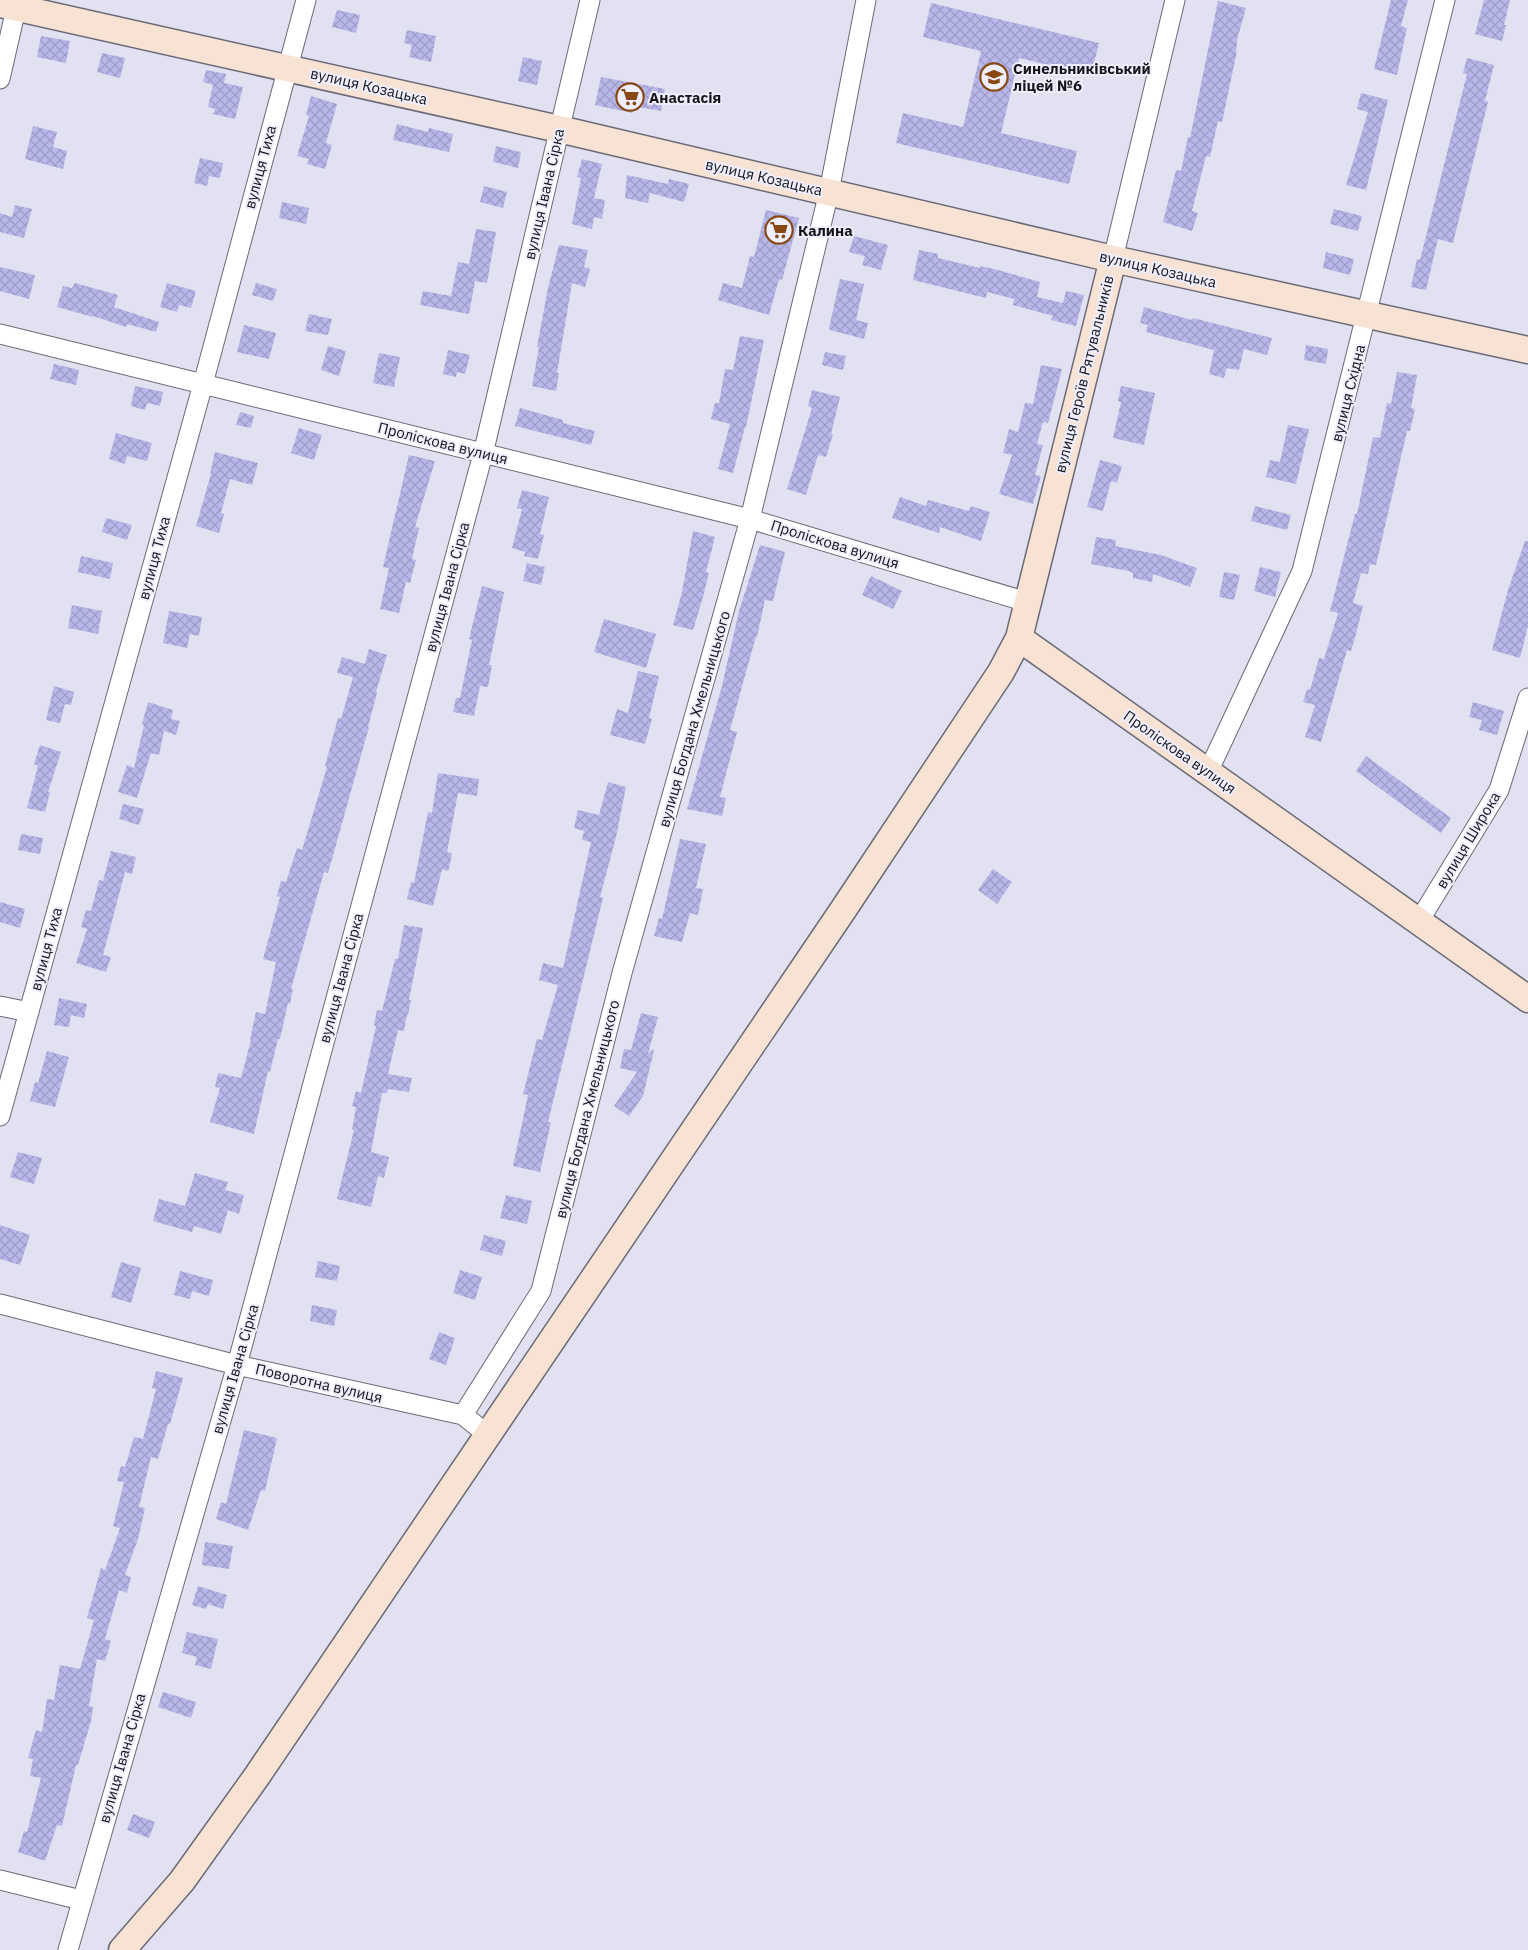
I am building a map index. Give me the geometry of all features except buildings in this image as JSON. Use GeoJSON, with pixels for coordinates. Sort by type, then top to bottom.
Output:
{"type":"FeatureCollection","features":[{"type":"Feature","properties":{"kind":"street","name":"вулиця Тиха"},"geometry":{"type":"LineString","coordinates":[[0,1116],[203,384],[306,0]]}},
{"type":"Feature","properties":{"kind":"street","name":"вулиця Івана Сірка"},"geometry":{"type":"LineString","coordinates":[[68,1950],[237,1365],[483,454],[590,0]]}},
{"type":"Feature","properties":{"kind":"street","name":"вулиця Богдана Хмельницького"},"geometry":{"type":"LineString","coordinates":[[463,1415],[542,1291],[622,973],[750,519],[829,192],[866,0]]}},
{"type":"Feature","properties":{"kind":"street","name":"вулиця Героїв Рятувальників"},"geometry":{"type":"LineString","coordinates":[[1027,602],[1113,259],[1175,0]]}},
{"type":"Feature","properties":{"kind":"street","name":"вулиця Східна"},"geometry":{"type":"LineString","coordinates":[[1208,772],[1302,571],[1368,315],[1445,0]]}},
{"type":"Feature","properties":{"kind":"street","name":"вулиця Козацька"},"geometry":{"type":"LineString","coordinates":[[11,4],[559,129],[1113,259],[1528,350]]}},
{"type":"Feature","properties":{"kind":"street"},"geometry":{"type":"LineString","coordinates":[[0,79],[11,4]]}},
{"type":"Feature","properties":{"kind":"street","name":"Проліскова вулиця"},"geometry":{"type":"LineString","coordinates":[[0,334],[750,519],[1027,602]]}},
{"type":"Feature","properties":{"kind":"street"},"geometry":{"type":"LineString","coordinates":[[122,1950],[182,1881],[257,1776],[951,748],[1001,672],[1018,638],[1027,602]]}},
{"type":"Feature","properties":{"kind":"street","name":"Проліскова вулиця"},"geometry":{"type":"LineString","coordinates":[[1018,638],[1528,999]]}},
{"type":"Feature","properties":{"kind":"street","name":"вулиця Широка"},"geometry":{"type":"LineString","coordinates":[[1419,921],[1500,790],[1528,698]]}},
{"type":"Feature","properties":{"kind":"street"},"geometry":{"type":"LineString","coordinates":[[0,1006],[29,1012]]}},
{"type":"Feature","properties":{"kind":"street","name":"Поворотна вулиця"},"geometry":{"type":"LineString","coordinates":[[0,1304],[237,1365],[463,1415],[488,1435]]}},
{"type":"Feature","properties":{"kind":"street"},"geometry":{"type":"LineString","coordinates":[[0,1880],[81,1900]]}},
{"type":"Feature","properties":{"kind":"place","name":"Синельниківський ліцей №6"},"geometry":{"type":"Point","coordinates":[994,77]}},
{"type":"Feature","properties":{"kind":"place","name":"Анастасія"},"geometry":{"type":"Point","coordinates":[630,97]}},
{"type":"Feature","properties":{"kind":"place","name":"Калина"},"geometry":{"type":"Point","coordinates":[779,230]}}]}
